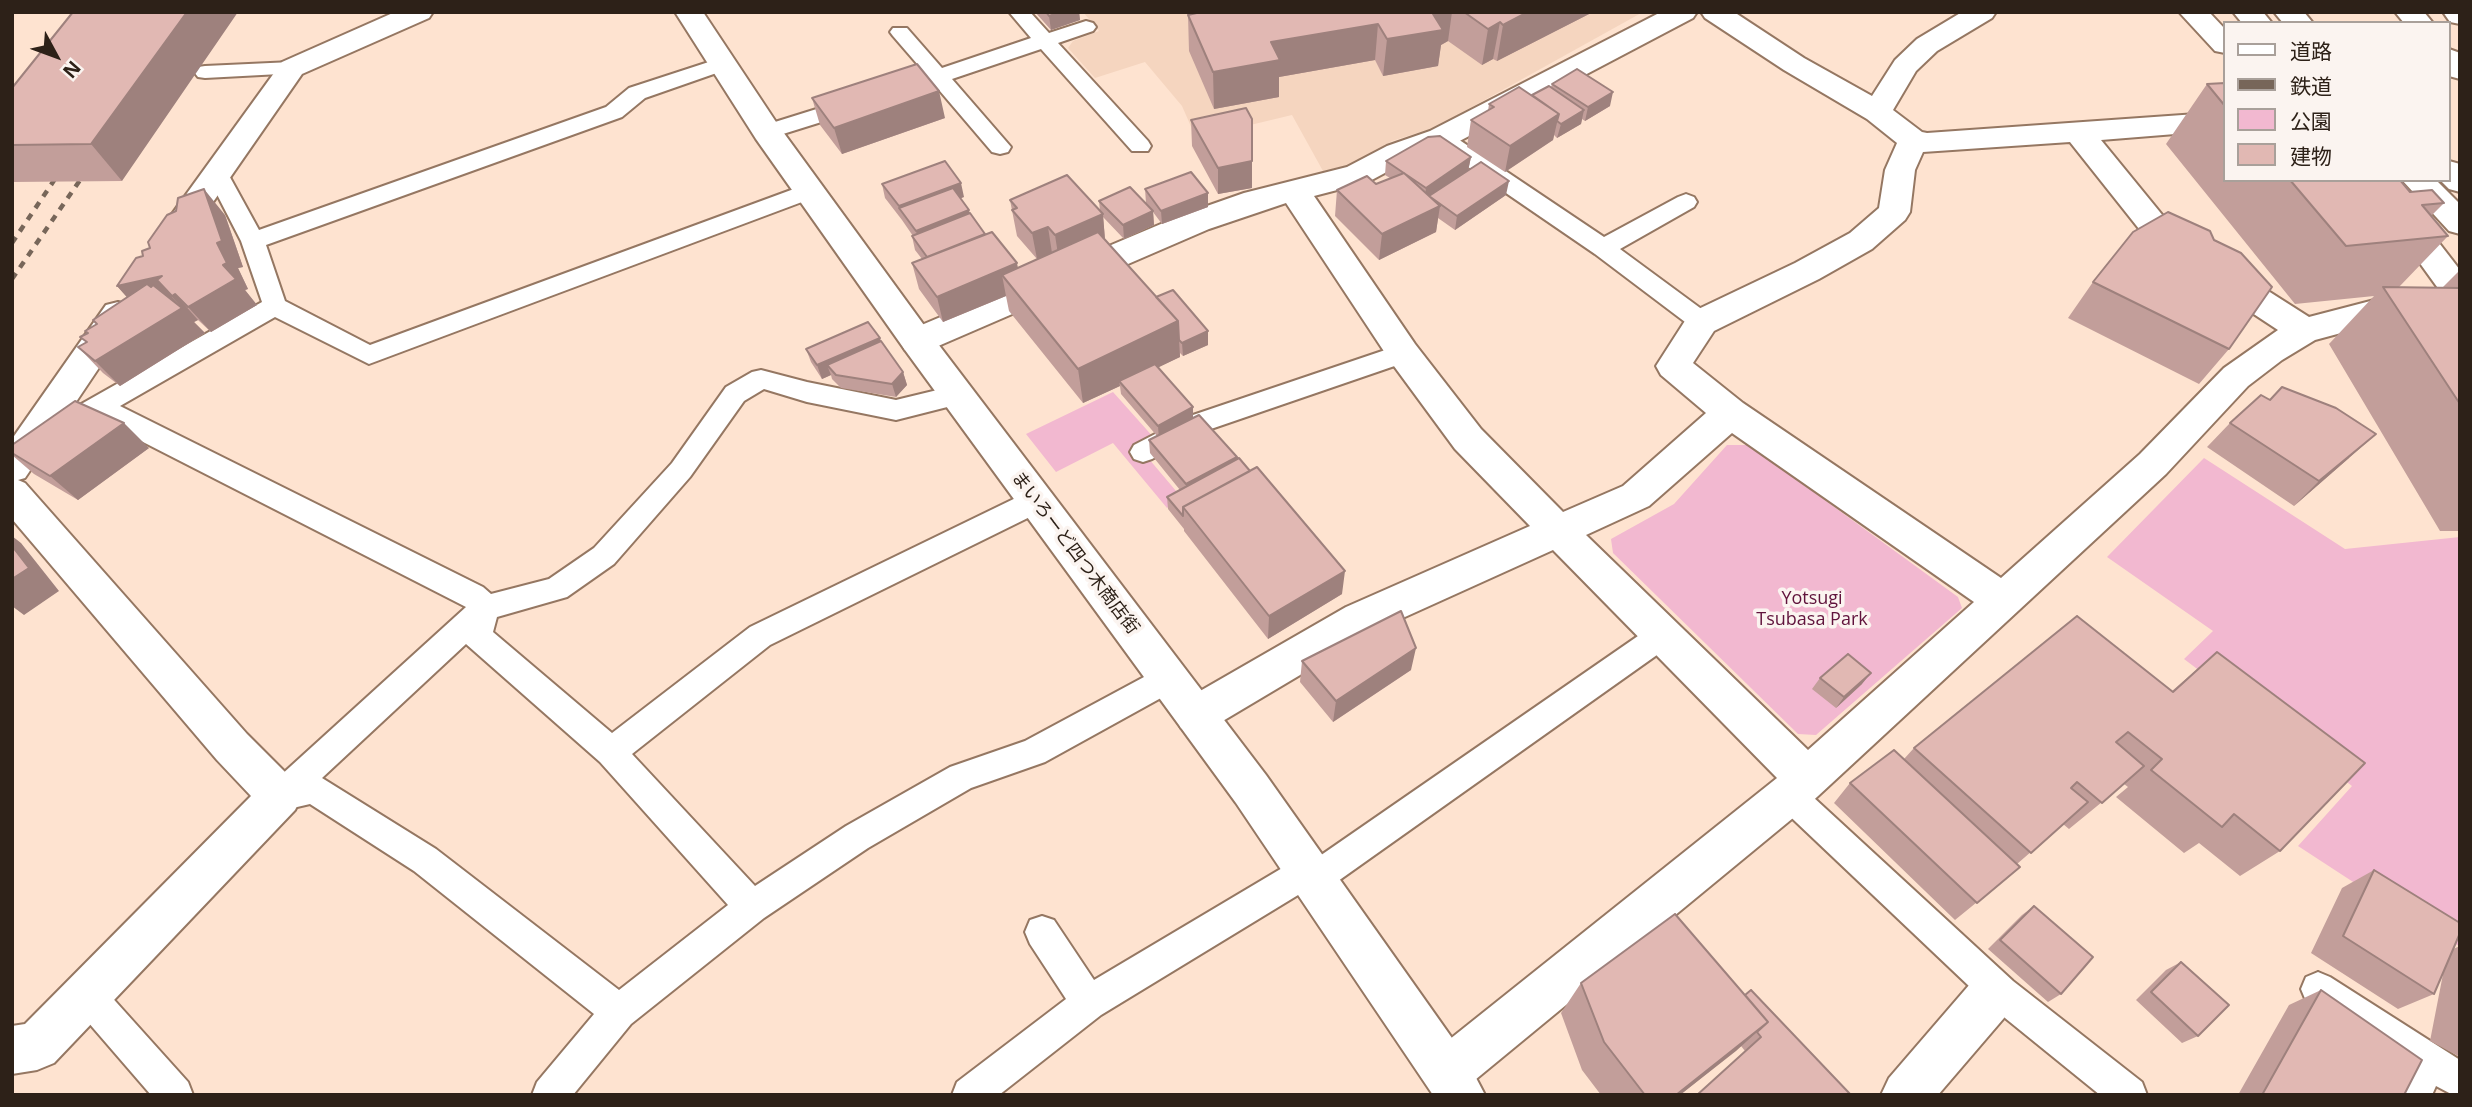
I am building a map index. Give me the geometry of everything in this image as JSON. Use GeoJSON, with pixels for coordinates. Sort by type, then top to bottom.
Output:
{"type":"FeatureCollection","features":[{"type":"Feature","properties":{"kind":"main road"},"geometry":{"type":"LineString","coordinates":[[155,261],[292,68],[419,12]]}},
{"type":"Feature","properties":{"kind":"main road","name":"まいろーど四つ木商店街"},"geometry":{"type":"LineString","coordinates":[[689,12],[767,132],[917,341],[1251,789],[1454,1084]]}},
{"type":"Feature","properties":{"kind":"main road"},"geometry":{"type":"LineString","coordinates":[[917,341],[1121,266],[1255,200],[1357,175],[1398,153],[1441,138],[1683,12]]}},
{"type":"Feature","properties":{"kind":"main road"},"geometry":{"type":"LineString","coordinates":[[1715,12],[1794,64],[1877,112],[1913,141],[1927,143],[2224,121]]}},
{"type":"Feature","properties":{"kind":"main road"},"geometry":{"type":"LineString","coordinates":[[1877,112],[1905,66],[1927,45],[1982,12]]}},
{"type":"Feature","properties":{"kind":"main road"},"geometry":{"type":"LineString","coordinates":[[2193,12],[2224,44]]}},
{"type":"Feature","properties":{"kind":"main road"},"geometry":{"type":"LineString","coordinates":[[2078,132],[2165,242],[2304,331]]}},
{"type":"Feature","properties":{"kind":"main road"},"geometry":{"type":"LineString","coordinates":[[1913,141],[1900,170],[1894,212],[1861,241],[1807,271],[1702,322],[1673,366],[1730,412],[2003,601]]}},
{"type":"Feature","properties":{"kind":"main road"},"geometry":{"type":"LineString","coordinates":[[2360,182],[2425,247],[2460,294]]}},
{"type":"Feature","properties":{"kind":"main road"},"geometry":{"type":"LineString","coordinates":[[2419,182],[2460,223]]}},
{"type":"Feature","properties":{"kind":"main road"},"geometry":{"type":"LineString","coordinates":[[1294,191],[1403,353],[1468,439],[1661,636],[1797,786]]}},
{"type":"Feature","properties":{"kind":"main road"},"geometry":{"type":"LineString","coordinates":[[18,453],[132,293]]}},
{"type":"Feature","properties":{"kind":"main road"},"geometry":{"type":"LineString","coordinates":[[1454,1084],[1797,786],[2003,601],[2153,464],[2236,377],[2270,351],[2304,331],[2382,310],[2416,304],[2460,302]]}},
{"type":"Feature","properties":{"kind":"main road"},"geometry":{"type":"LineString","coordinates":[[1196,715],[1360,619],[1636,496],[1730,412]]}},
{"type":"Feature","properties":{"kind":"main road"},"geometry":{"type":"LineString","coordinates":[[12,493],[232,747],[280,796],[37,1046],[12,1050]]}},
{"type":"Feature","properties":{"kind":"main road"},"geometry":{"type":"LineString","coordinates":[[1906,1095],[1992,995]]}},
{"type":"Feature","properties":{"kind":"lane"},"geometry":{"type":"LineString","coordinates":[[1019,12],[1140,146]]}},
{"type":"Feature","properties":{"kind":"lane"},"geometry":{"type":"LineString","coordinates":[[767,132],[1086,27]]}},
{"type":"Feature","properties":{"kind":"lane"},"geometry":{"type":"LineString","coordinates":[[900,32],[1000,147]]}},
{"type":"Feature","properties":{"kind":"lane"},"geometry":{"type":"LineString","coordinates":[[253,241],[614,113],[637,93],[721,64]]}},
{"type":"Feature","properties":{"kind":"lane"},"geometry":{"type":"LineString","coordinates":[[205,72],[292,68]]}},
{"type":"Feature","properties":{"kind":"lane"},"geometry":{"type":"LineString","coordinates":[[1441,138],[1603,248],[1702,322]]}},
{"type":"Feature","properties":{"kind":"lane"},"geometry":{"type":"LineString","coordinates":[[218,175],[253,241],[275,306],[369,355],[810,191]]}},
{"type":"Feature","properties":{"kind":"lane"},"geometry":{"type":"LineString","coordinates":[[1603,248],[1686,202]]}},
{"type":"Feature","properties":{"kind":"lane"},"geometry":{"type":"LineString","coordinates":[[18,453],[275,306]]}},
{"type":"Feature","properties":{"kind":"lane"},"geometry":{"type":"LineString","coordinates":[[1143,452],[1199,423],[1403,353]]}},
{"type":"Feature","properties":{"kind":"lane"},"geometry":{"type":"LineString","coordinates":[[280,796],[485,608],[557,589],[604,556],[681,470],[735,394],[761,379],[807,392],[896,410],[958,395]]}},
{"type":"Feature","properties":{"kind":"lane"},"geometry":{"type":"LineString","coordinates":[[97,407],[474,595],[485,608]]}},
{"type":"Feature","properties":{"kind":"lane"},"geometry":{"type":"LineString","coordinates":[[611,752],[760,636],[1036,501]]}},
{"type":"Feature","properties":{"kind":"lane"},"geometry":{"type":"LineString","coordinates":[[485,608],[477,636],[611,752],[752,907]]}},
{"type":"Feature","properties":{"kind":"lane"},"geometry":{"type":"LineString","coordinates":[[970,1095],[1090,1003],[1309,876],[1661,636]]}},
{"type":"Feature","properties":{"kind":"lane"},"geometry":{"type":"LineString","coordinates":[[550,1095],[619,1012],[752,907],[857,837],[961,777],[1034,752],[1168,679]]}},
{"type":"Feature","properties":{"kind":"lane"},"geometry":{"type":"LineString","coordinates":[[1797,786],[1992,995],[2129,1095]]}},
{"type":"Feature","properties":{"kind":"lane"},"geometry":{"type":"LineString","coordinates":[[280,796],[313,789],[414,853],[619,1012]]}},
{"type":"Feature","properties":{"kind":"lane"},"geometry":{"type":"LineString","coordinates":[[1042,932],[1090,1003]]}},
{"type":"Feature","properties":{"kind":"lane"},"geometry":{"type":"LineString","coordinates":[[2318,989],[2445,1072],[2412,1095]]}},
{"type":"Feature","properties":{"kind":"lane"},"geometry":{"type":"LineString","coordinates":[[87,995],[176,1095]]}},
{"type":"Feature","properties":{"kind":"shaded area"},"geometry":{"type":"Polygon","coordinates":[[[1083,12],[1643,12],[1436,127],[1392,141],[1353,164],[1323,171],[1292,115],[1196,138],[1182,106],[1145,62],[1095,78],[1068,48],[1073,41],[1099,31],[1083,12]]]}},
{"type":"Feature","properties":{"kind":"green space"},"geometry":{"type":"Polygon","coordinates":[[[1113,392],[1155,439],[1143,452],[1182,498],[1167,508],[1113,443],[1056,472],[1026,434],[1113,392]]]}},
{"type":"Feature","properties":{"kind":"green space","name":"Yotsugi Tsubasa Park"},"geometry":{"type":"Polygon","coordinates":[[[1727,445],[1749,445],[1958,597],[1962,608],[1816,735],[1798,734],[1613,553],[1611,539],[1674,504],[1727,445]]]}},
{"type":"Feature","properties":{"kind":"green space"},"geometry":{"type":"Polygon","coordinates":[[[2204,458],[2345,549],[2460,537],[2460,946],[2439,938],[2298,846],[2352,786],[2184,659],[2213,631],[2107,557],[2204,458]]]}},
{"type":"Feature","properties":{"kind":"building"},"geometry":{"type":"Polygon","coordinates":[[[73,12],[187,12],[91,144],[12,145],[12,88],[73,12]]]}},
{"type":"Feature","properties":{"kind":"building"},"geometry":{"type":"Polygon","coordinates":[[[1201,12],[1437,12],[1433,14],[1443,30],[1387,39],[1378,24],[1271,42],[1280,60],[1213,72],[1188,15],[1201,12]]]}},
{"type":"Feature","properties":{"kind":"building"},"geometry":{"type":"Polygon","coordinates":[[[1464,12],[1528,12],[1503,25],[1500,22],[1488,29],[1464,12]]]}},
{"type":"Feature","properties":{"kind":"building"},"geometry":{"type":"Polygon","coordinates":[[[917,64],[939,91],[834,128],[812,98],[917,64]]]}},
{"type":"Feature","properties":{"kind":"building"},"geometry":{"type":"Polygon","coordinates":[[[1577,69],[1613,92],[1588,107],[1552,84],[1577,69]]]}},
{"type":"Feature","properties":{"kind":"building"},"geometry":{"type":"Polygon","coordinates":[[[2224,83],[2224,105],[2207,84],[2224,83]]]}},
{"type":"Feature","properties":{"kind":"building"},"geometry":{"type":"Polygon","coordinates":[[[1549,86],[1584,110],[1561,124],[1557,121],[1559,114],[1532,95],[1549,86]]]}},
{"type":"Feature","properties":{"kind":"building"},"geometry":{"type":"Polygon","coordinates":[[[1519,87],[1559,114],[1510,146],[1471,120],[1494,107],[1489,104],[1519,87]]]}},
{"type":"Feature","properties":{"kind":"building"},"geometry":{"type":"Polygon","coordinates":[[[1246,108],[1252,119],[1252,161],[1218,168],[1191,120],[1246,108]]]}},
{"type":"Feature","properties":{"kind":"building"},"geometry":{"type":"Polygon","coordinates":[[[1440,136],[1471,157],[1426,188],[1386,161],[1428,137],[1440,136]]]}},
{"type":"Feature","properties":{"kind":"building"},"geometry":{"type":"Polygon","coordinates":[[[945,161],[961,183],[899,206],[882,184],[945,161]]]}},
{"type":"Feature","properties":{"kind":"building"},"geometry":{"type":"Polygon","coordinates":[[[1481,162],[1509,181],[1457,216],[1429,196],[1481,162]]]}},
{"type":"Feature","properties":{"kind":"building"},"geometry":{"type":"Polygon","coordinates":[[[1191,172],[1208,193],[1161,211],[1145,189],[1191,172]]]}},
{"type":"Feature","properties":{"kind":"building"},"geometry":{"type":"Polygon","coordinates":[[[1404,173],[1440,206],[1382,234],[1337,190],[1367,176],[1376,184],[1404,173]]]}},
{"type":"Feature","properties":{"kind":"building"},"geometry":{"type":"Polygon","coordinates":[[[1067,175],[1103,214],[1055,235],[1048,227],[1032,233],[1012,210],[1017,208],[1010,200],[1067,175]]]}},
{"type":"Feature","properties":{"kind":"building"},"geometry":{"type":"Polygon","coordinates":[[[2292,182],[2402,182],[2410,192],[2432,190],[2444,203],[2422,205],[2448,236],[2346,246],[2292,182]]]}},
{"type":"Feature","properties":{"kind":"building"},"geometry":{"type":"Polygon","coordinates":[[[1130,187],[1153,211],[1123,225],[1099,201],[1130,187]]]}},
{"type":"Feature","properties":{"kind":"building"},"geometry":{"type":"Polygon","coordinates":[[[953,188],[969,210],[916,231],[899,208],[953,188]]]}},
{"type":"Feature","properties":{"kind":"building"},"geometry":{"type":"Polygon","coordinates":[[[204,189],[222,241],[217,243],[227,263],[223,265],[236,279],[188,307],[175,294],[172,296],[157,280],[162,276],[117,286],[136,258],[143,256],[142,251],[150,248],[148,242],[167,215],[176,211],[178,198],[204,189]]]}},
{"type":"Feature","properties":{"kind":"building"},"geometry":{"type":"Polygon","coordinates":[[[2168,212],[2210,231],[2214,240],[2241,253],[2272,287],[2229,349],[2093,282],[2133,232],[2168,212]]]}},
{"type":"Feature","properties":{"kind":"building"},"geometry":{"type":"Polygon","coordinates":[[[970,213],[985,234],[927,257],[912,236],[970,213]]]}},
{"type":"Feature","properties":{"kind":"building"},"geometry":{"type":"Polygon","coordinates":[[[992,232],[1017,263],[937,297],[912,263],[992,232]]]}},
{"type":"Feature","properties":{"kind":"building"},"geometry":{"type":"Polygon","coordinates":[[[1098,232],[1178,321],[1078,369],[1002,275],[1098,232]]]}},
{"type":"Feature","properties":{"kind":"building"},"geometry":{"type":"Polygon","coordinates":[[[147,284],[151,287],[153,285],[182,308],[95,361],[78,347],[87,342],[80,337],[97,324],[93,320],[147,284]]]}},
{"type":"Feature","properties":{"kind":"building"},"geometry":{"type":"Polygon","coordinates":[[[2383,287],[2460,288],[2460,404],[2383,287]]]}},
{"type":"Feature","properties":{"kind":"building"},"geometry":{"type":"Polygon","coordinates":[[[1173,290],[1208,331],[1182,343],[1179,340],[1178,321],[1156,297],[1173,290]]]}},
{"type":"Feature","properties":{"kind":"building"},"geometry":{"type":"Polygon","coordinates":[[[868,322],[880,338],[817,365],[806,349],[868,322]]]}},
{"type":"Feature","properties":{"kind":"building"},"geometry":{"type":"Polygon","coordinates":[[[881,341],[903,372],[892,384],[836,375],[827,365],[881,341]]]}},
{"type":"Feature","properties":{"kind":"building"},"geometry":{"type":"Polygon","coordinates":[[[1155,364],[1193,407],[1158,426],[1119,381],[1155,364]]]}},
{"type":"Feature","properties":{"kind":"building"},"geometry":{"type":"Polygon","coordinates":[[[2282,387],[2336,408],[2376,434],[2319,481],[2230,423],[2261,395],[2270,400],[2282,387]]]}},
{"type":"Feature","properties":{"kind":"building"},"geometry":{"type":"Polygon","coordinates":[[[75,401],[124,423],[50,476],[12,453],[12,445],[75,401]]]}},
{"type":"Feature","properties":{"kind":"building"},"geometry":{"type":"Polygon","coordinates":[[[1199,415],[1237,457],[1186,484],[1149,440],[1199,415]]]}},
{"type":"Feature","properties":{"kind":"building"},"geometry":{"type":"Polygon","coordinates":[[[1239,458],[1250,471],[1183,507],[1183,516],[1167,497],[1239,458]]]}},
{"type":"Feature","properties":{"kind":"building"},"geometry":{"type":"Polygon","coordinates":[[[1257,467],[1345,571],[1269,616],[1183,507],[1257,467]]]}},
{"type":"Feature","properties":{"kind":"building"},"geometry":{"type":"Polygon","coordinates":[[[12,546],[29,568],[12,579],[12,546]]]}},
{"type":"Feature","properties":{"kind":"building"},"geometry":{"type":"Polygon","coordinates":[[[1401,611],[1416,648],[1336,701],[1302,661],[1401,611]]]}},
{"type":"Feature","properties":{"kind":"building"},"geometry":{"type":"Polygon","coordinates":[[[2077,616],[2173,692],[2217,652],[2365,763],[2280,851],[2234,814],[2222,827],[2151,770],[2162,759],[2128,732],[2116,742],[2144,766],[2102,803],[2077,782],[2071,788],[2088,802],[2031,853],[1914,748],[2077,616]]]}},
{"type":"Feature","properties":{"kind":"building"},"geometry":{"type":"Polygon","coordinates":[[[1848,654],[1871,673],[1844,697],[1820,678],[1848,654]]]}},
{"type":"Feature","properties":{"kind":"building"},"geometry":{"type":"Polygon","coordinates":[[[1894,750],[2020,867],[1977,903],[1850,783],[1894,750]]]}},
{"type":"Feature","properties":{"kind":"building"},"geometry":{"type":"Polygon","coordinates":[[[2374,870],[2460,923],[2460,933],[2434,994],[2343,936],[2374,870]]]}},
{"type":"Feature","properties":{"kind":"building"},"geometry":{"type":"Polygon","coordinates":[[[2034,906],[2093,957],[2061,994],[2000,940],[2034,906]]]}},
{"type":"Feature","properties":{"kind":"building"},"geometry":{"type":"Polygon","coordinates":[[[1675,914],[1768,1022],[1676,1095],[1645,1095],[1604,1042],[1581,983],[1675,914]]]}},
{"type":"Feature","properties":{"kind":"building"},"geometry":{"type":"Polygon","coordinates":[[[2181,962],[2229,1005],[2198,1036],[2151,992],[2181,962]]]}},
{"type":"Feature","properties":{"kind":"building"},"geometry":{"type":"Polygon","coordinates":[[[1751,990],[1851,1095],[1697,1095],[1761,1037],[1757,1032],[1768,1022],[1745,995],[1751,990]]]}},
{"type":"Feature","properties":{"kind":"building"},"geometry":{"type":"Polygon","coordinates":[[[2321,990],[2422,1060],[2404,1095],[2262,1095],[2321,990]]]}},
{"type":"Feature","properties":{"kind":"railway"},"geometry":{"type":"LineString","coordinates":[[12,243],[63,167]]}},
{"type":"Feature","properties":{"kind":"railway"},"geometry":{"type":"LineString","coordinates":[[12,279],[89,167]]}}]}
